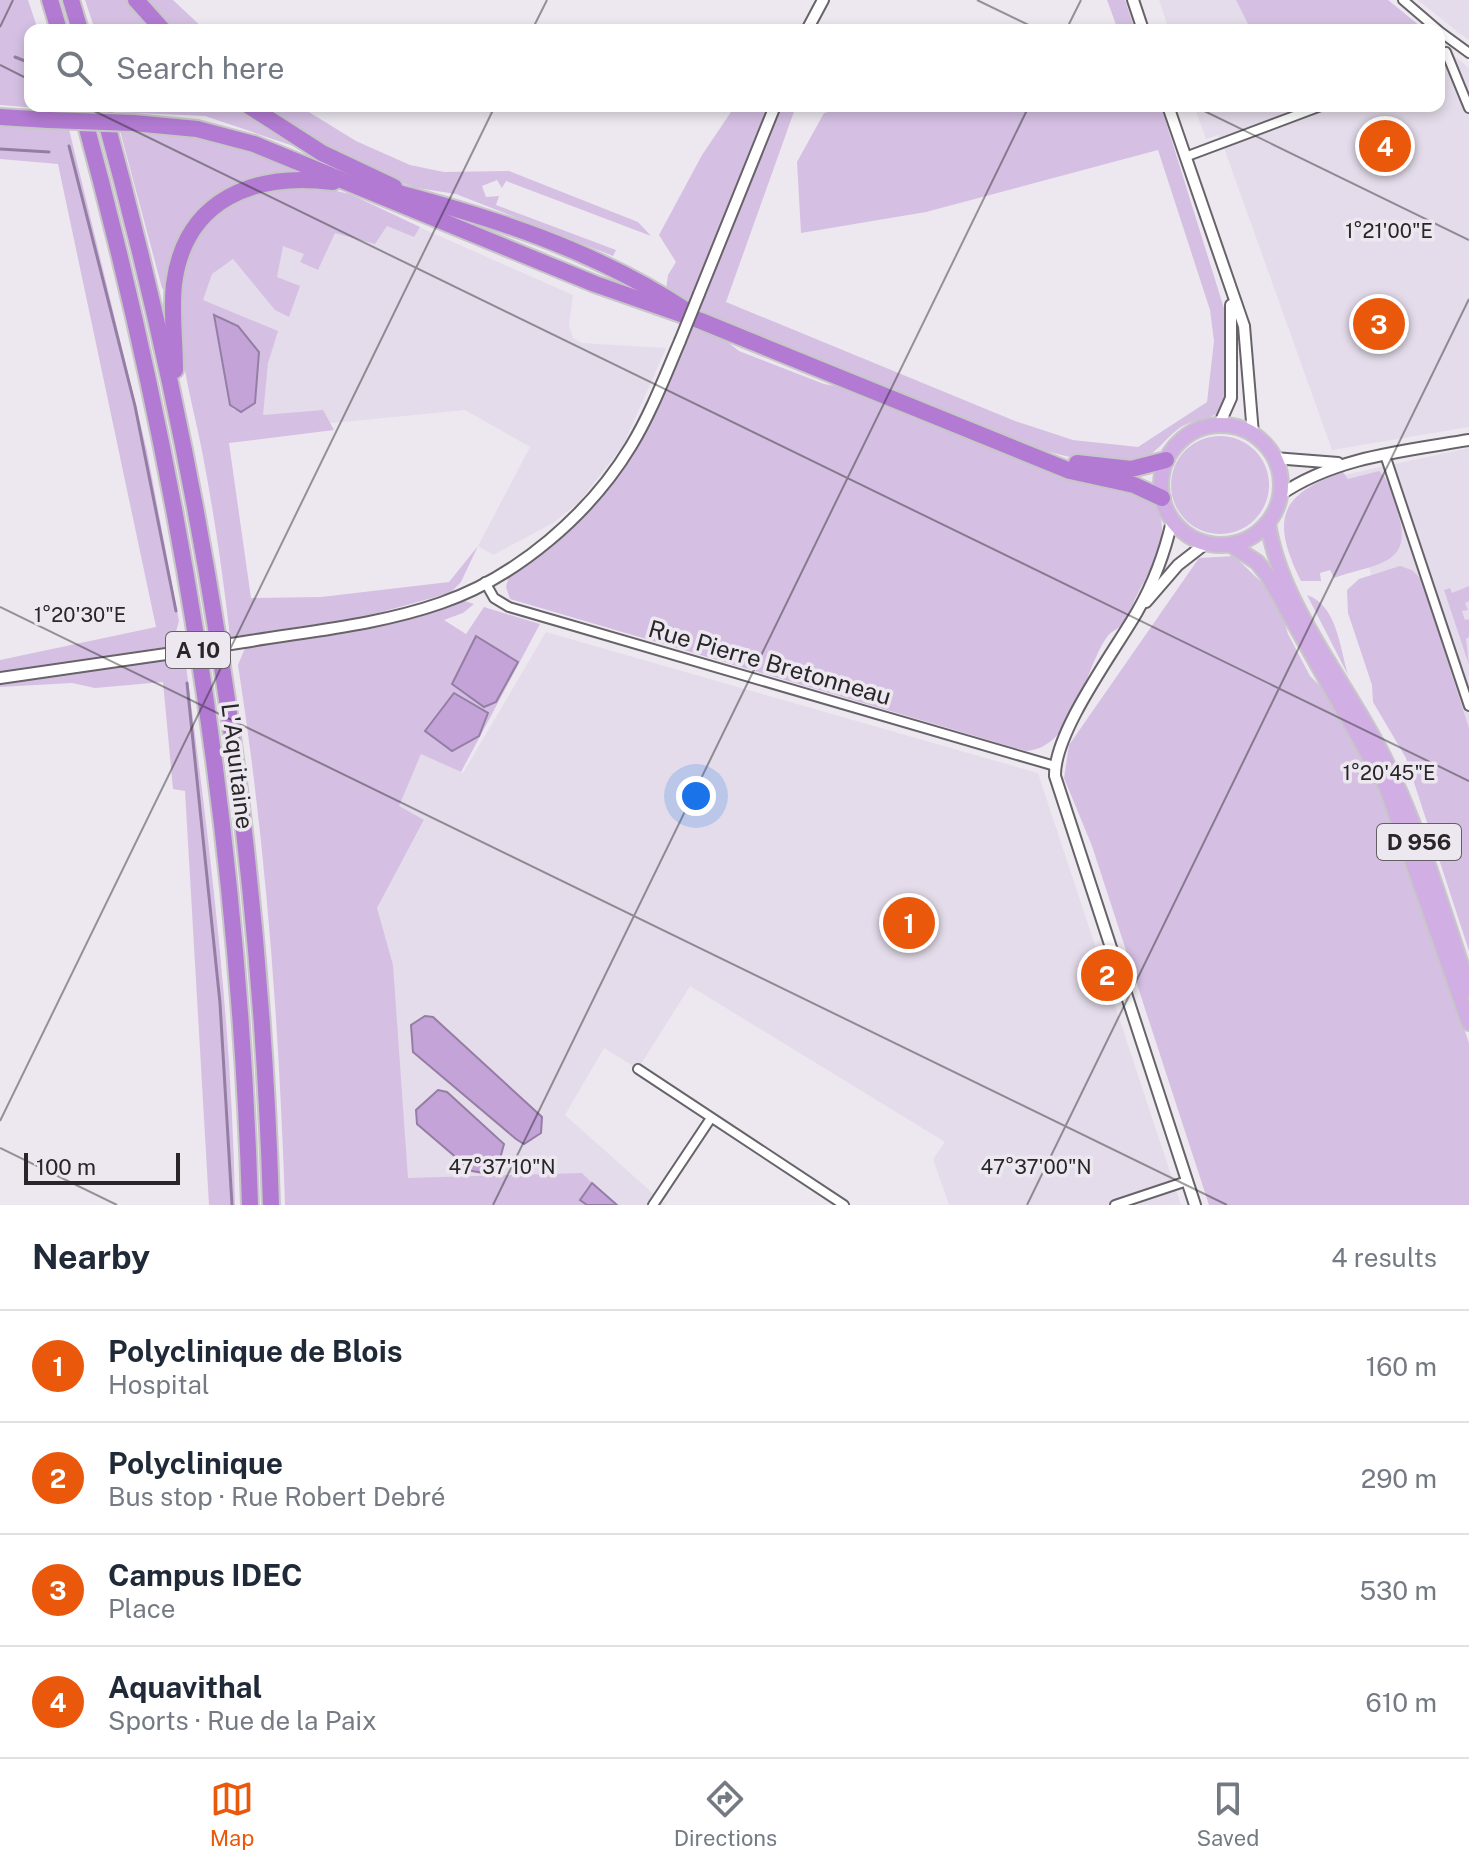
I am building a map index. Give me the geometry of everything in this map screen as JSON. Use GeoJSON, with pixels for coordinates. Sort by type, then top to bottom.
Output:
{"type":"FeatureCollection","features":[{"type":"Feature","properties":{"kind":"highway"},"geometry":{"type":"LineString","coordinates":[[71,0],[78,24]]}},
{"type":"Feature","properties":{"kind":"highway"},"geometry":{"type":"LineString","coordinates":[[136,0],[158,24]]}},
{"type":"Feature","properties":{"kind":"highway","name":"L'Aquitaine"},"geometry":{"type":"LineString","coordinates":[[82,112],[151,393],[195,627],[231,913],[250,1205]]}},
{"type":"Feature","properties":{"kind":"highway","name":"L'Aquitaine"},"geometry":{"type":"LineString","coordinates":[[104,112],[135,230],[175,407],[215,624],[239,796],[261,1022],[271,1205]]}},
{"type":"Feature","properties":{"kind":"highway"},"geometry":{"type":"LineString","coordinates":[[258,112],[322,153],[411,196]]}},
{"type":"Feature","properties":{"kind":"highway"},"geometry":{"type":"LineString","coordinates":[[0,114],[180,121],[238,133],[384,189],[604,263],[701,321]]}},
{"type":"Feature","properties":{"kind":"highway"},"geometry":{"type":"LineString","coordinates":[[132,120],[236,138],[645,304],[701,321],[1070,471],[1145,488],[1162,498]]}},
{"type":"Feature","properties":{"kind":"highway"},"geometry":{"type":"LineString","coordinates":[[175,407],[174,284],[181,254],[197,224],[221,201],[259,183],[297,178],[346,184]]}},
{"type":"Feature","properties":{"kind":"highway"},"geometry":{"type":"LineString","coordinates":[[1034,455],[1118,468],[1166,460]]}},
{"type":"Feature","properties":{"kind":"main road"},"geometry":{"type":"LineString","coordinates":[[1219,425],[1253,434],[1274,458],[1280,495],[1268,523],[1257,533],[1231,545],[1205,544],[1181,531],[1172,521],[1162,498],[1166,460],[1188,435],[1219,425]]}},
{"type":"Feature","properties":{"kind":"main road","name":"D 956"},"geometry":{"type":"LineString","coordinates":[[1268,523],[1286,582],[1382,753],[1407,808],[1469,989]]}},
{"type":"Feature","properties":{"kind":"main road","name":"D 956"},"geometry":{"type":"LineString","coordinates":[[1231,545],[1257,562],[1268,576],[1373,759],[1408,840],[1469,1023]]}},
{"type":"Feature","properties":{"kind":"street"},"geometry":{"type":"LineString","coordinates":[[810,24],[823,0]]}},
{"type":"Feature","properties":{"kind":"street"},"geometry":{"type":"LineString","coordinates":[[1133,0],[1141,24]]}},
{"type":"Feature","properties":{"kind":"street"},"geometry":{"type":"LineString","coordinates":[[1403,0],[1430,24]]}},
{"type":"Feature","properties":{"kind":"street"},"geometry":{"type":"LineString","coordinates":[[1445,37],[1469,53]]}},
{"type":"Feature","properties":{"kind":"street"},"geometry":{"type":"LineString","coordinates":[[1445,53],[1458,47]]}},
{"type":"Feature","properties":{"kind":"street"},"geometry":{"type":"LineString","coordinates":[[1445,58],[1469,108]]}},
{"type":"Feature","properties":{"kind":"street"},"geometry":{"type":"LineString","coordinates":[[0,678],[385,619],[443,602],[485,582],[552,536],[606,481],[645,421],[773,112]]}},
{"type":"Feature","properties":{"kind":"street"},"geometry":{"type":"LineString","coordinates":[[1170,112],[1244,326],[1253,434]]}},
{"type":"Feature","properties":{"kind":"street"},"geometry":{"type":"LineString","coordinates":[[1185,157],[1305,112]]}},
{"type":"Feature","properties":{"kind":"street"},"geometry":{"type":"LineString","coordinates":[[1219,425],[1231,398],[1231,295]]}},
{"type":"Feature","properties":{"kind":"street"},"geometry":{"type":"LineString","coordinates":[[1280,495],[1298,483],[1348,463],[1469,440]]}},
{"type":"Feature","properties":{"kind":"street"},"geometry":{"type":"LineString","coordinates":[[1385,455],[1469,706]]}},
{"type":"Feature","properties":{"kind":"street"},"geometry":{"type":"LineString","coordinates":[[1274,458],[1308,463],[1348,463]]}},
{"type":"Feature","properties":{"kind":"street"},"geometry":{"type":"LineString","coordinates":[[1172,521],[1163,555],[1139,610],[1061,742],[1055,766],[1065,810],[1195,1205]]}},
{"type":"Feature","properties":{"kind":"street"},"geometry":{"type":"LineString","coordinates":[[1139,610],[1178,565],[1205,544]]}},
{"type":"Feature","properties":{"kind":"street","name":"Rue Pierre Bretonneau"},"geometry":{"type":"LineString","coordinates":[[485,582],[494,598],[509,607],[1055,766]]}},
{"type":"Feature","properties":{"kind":"street"},"geometry":{"type":"LineString","coordinates":[[638,1069],[844,1205]]}},
{"type":"Feature","properties":{"kind":"street"},"geometry":{"type":"LineString","coordinates":[[653,1205],[711,1118]]}},
{"type":"Feature","properties":{"kind":"street"},"geometry":{"type":"LineString","coordinates":[[1115,1205],[1187,1181]]}},
{"type":"Feature","properties":{"kind":"shaded area"},"geometry":{"type":"Polygon","coordinates":[[[0,0],[28,0],[36,24],[24,24],[24,107],[0,105],[0,0]]]}},
{"type":"Feature","properties":{"kind":"shaded area"},"geometry":{"type":"Polygon","coordinates":[[[85,0],[131,0],[153,24],[93,24],[85,0]]]}},
{"type":"Feature","properties":{"kind":"shaded area"},"geometry":{"type":"Polygon","coordinates":[[[148,0],[173,0],[199,24],[169,24],[148,0]]]}},
{"type":"Feature","properties":{"kind":"shaded area"},"geometry":{"type":"Polygon","coordinates":[[[1107,0],[1125,0],[1133,24],[1116,24],[1107,0]]]}},
{"type":"Feature","properties":{"kind":"shaded area"},"geometry":{"type":"Polygon","coordinates":[[[1159,0],[1385,0],[1415,24],[1167,24],[1159,0]]]}},
{"type":"Feature","properties":{"kind":"shaded area"},"geometry":{"type":"Polygon","coordinates":[[[1236,0],[1388,0],[1418,24],[1248,24],[1236,0]]]}},
{"type":"Feature","properties":{"kind":"shaded area"},"geometry":{"type":"Polygon","coordinates":[[[1418,0],[1469,0],[1469,40],[1459,33],[1418,0]]]}},
{"type":"Feature","properties":{"kind":"shaded area"},"geometry":{"type":"Polygon","coordinates":[[[1445,49],[1469,68],[1469,427],[1332,450],[1224,148],[1218,135],[1206,139],[1196,112],[1445,112],[1445,49]]]}},
{"type":"Feature","properties":{"kind":"shaded area"},"geometry":{"type":"Polygon","coordinates":[[[116,112],[252,112],[308,151],[205,116],[116,112]]]}},
{"type":"Feature","properties":{"kind":"shaded area"},"geometry":{"type":"Polygon","coordinates":[[[272,112],[309,112],[356,141],[410,165],[444,172],[509,171],[638,222],[651,236],[506,181],[502,188],[497,180],[482,186],[486,197],[499,196],[496,205],[616,250],[613,256],[456,194],[417,188],[384,177],[323,145],[272,112]]]}},
{"type":"Feature","properties":{"kind":"shaded area"},"geometry":{"type":"Polygon","coordinates":[[[731,112],[768,112],[688,305],[666,290],[668,275],[676,262],[659,235],[702,155],[731,112]]]}},
{"type":"Feature","properties":{"kind":"shaded area"},"geometry":{"type":"Polygon","coordinates":[[[778,112],[794,112],[726,302],[1015,421],[1073,440],[1138,447],[1207,402],[1214,341],[1210,310],[1158,150],[926,212],[801,233],[797,162],[824,113],[828,112],[1163,112],[1227,318],[1230,344],[1226,407],[1180,428],[1142,459],[1107,462],[1080,459],[994,433],[723,323],[699,309],[778,112]]]}},
{"type":"Feature","properties":{"kind":"shaded area"},"geometry":{"type":"Polygon","coordinates":[[[0,122],[68,125],[147,451],[179,621],[172,646],[0,673],[0,660],[156,627],[58,164],[0,159],[0,122]]]}},
{"type":"Feature","properties":{"kind":"shaded area"},"geometry":{"type":"Polygon","coordinates":[[[119,127],[215,141],[307,172],[248,182],[212,203],[189,238],[166,291],[162,288],[119,127]]]}},
{"type":"Feature","properties":{"kind":"shaded area"},"geometry":{"type":"Polygon","coordinates":[[[318,187],[350,194],[420,227],[414,237],[387,226],[375,244],[335,233],[318,270],[300,262],[304,254],[283,246],[277,277],[300,286],[289,317],[275,310],[233,259],[212,274],[203,300],[278,331],[268,363],[263,415],[323,410],[334,430],[229,443],[251,598],[321,597],[449,582],[478,546],[461,582],[450,593],[360,618],[230,637],[210,498],[179,328],[179,296],[184,266],[196,239],[216,214],[235,199],[264,188],[318,187]],[[214,315],[230,405],[234,410],[255,403],[259,352],[238,326],[214,315]]]}},
{"type":"Feature","properties":{"kind":"shaded area"},"geometry":{"type":"Polygon","coordinates":[[[342,193],[573,295],[569,325],[573,338],[582,343],[666,348],[623,446],[579,502],[553,523],[493,555],[478,546],[530,447],[465,410],[211,435],[195,260],[342,193]]]}},
{"type":"Feature","properties":{"kind":"shaded area"},"geometry":{"type":"Polygon","coordinates":[[[214,315],[238,326],[259,352],[255,403],[241,412],[230,405],[214,315]]]}},
{"type":"Feature","properties":{"kind":"shaded area"},"geometry":{"type":"Polygon","coordinates":[[[692,325],[720,336],[739,351],[824,384],[853,389],[1144,494],[1154,505],[1162,529],[1157,555],[1126,618],[1108,635],[1076,706],[1056,737],[1043,747],[1026,751],[510,599],[506,587],[509,576],[618,472],[649,426],[692,325]]]}},
{"type":"Feature","properties":{"kind":"shaded area"},"geometry":{"type":"Polygon","coordinates":[[[1220,436],[1239,440],[1255,450],[1265,466],[1269,485],[1265,504],[1255,520],[1239,530],[1220,534],[1201,530],[1185,520],[1175,504],[1171,485],[1175,466],[1185,450],[1201,440],[1220,436]]]}},
{"type":"Feature","properties":{"kind":"shaded area"},"geometry":{"type":"Polygon","coordinates":[[[1469,448],[1469,872],[1339,476],[1469,448]]]}},
{"type":"Feature","properties":{"kind":"shaded area"},"geometry":{"type":"Polygon","coordinates":[[[1379,471],[1391,489],[1401,528],[1401,542],[1396,552],[1377,565],[1364,569],[1334,578],[1330,570],[1320,573],[1321,581],[1301,581],[1286,541],[1284,526],[1286,512],[1293,501],[1305,490],[1343,472],[1348,479],[1379,471]]]}},
{"type":"Feature","properties":{"kind":"shaded area"},"geometry":{"type":"Polygon","coordinates":[[[1234,556],[1277,597],[1288,634],[1310,676],[1333,699],[1387,805],[1469,1043],[1469,1205],[1209,1205],[1092,846],[1064,778],[1069,745],[1199,558],[1234,556]]]}},
{"type":"Feature","properties":{"kind":"shaded area"},"geometry":{"type":"Polygon","coordinates":[[[1400,566],[1412,570],[1421,579],[1469,728],[1469,951],[1406,758],[1373,702],[1372,685],[1348,613],[1347,590],[1359,579],[1400,566]]]}},
{"type":"Feature","properties":{"kind":"shaded area"},"geometry":{"type":"Polygon","coordinates":[[[1469,586],[1469,601],[1465,603],[1468,610],[1462,611],[1465,620],[1469,619],[1469,637],[1466,639],[1469,665],[1444,590],[1450,588],[1452,593],[1469,586]]]}},
{"type":"Feature","properties":{"kind":"shaded area"},"geometry":{"type":"Polygon","coordinates":[[[1307,595],[1317,600],[1331,618],[1348,675],[1307,595]]]}},
{"type":"Feature","properties":{"kind":"shaded area"},"geometry":{"type":"Polygon","coordinates":[[[462,600],[474,604],[463,613],[444,620],[466,634],[484,607],[540,624],[461,772],[421,754],[399,806],[424,820],[377,908],[393,965],[408,1178],[582,1173],[592,1183],[580,1199],[587,1205],[285,1205],[270,934],[238,665],[245,648],[392,623],[462,600]]]}},
{"type":"Feature","properties":{"kind":"shaded area"},"geometry":{"type":"Polygon","coordinates":[[[546,632],[1038,773],[1181,1205],[949,1205],[933,1159],[945,1142],[690,986],[638,1069],[604,1048],[565,1115],[666,1205],[306,1205],[377,908],[424,821],[398,807],[421,753],[463,773],[546,632]]]}},
{"type":"Feature","properties":{"kind":"shaded area"},"geometry":{"type":"Polygon","coordinates":[[[476,636],[518,662],[496,702],[484,707],[452,684],[476,636]]]}},
{"type":"Feature","properties":{"kind":"shaded area"},"geometry":{"type":"Polygon","coordinates":[[[185,658],[211,862],[224,999],[235,1205],[209,1205],[185,791],[173,789],[163,682],[95,688],[72,683],[0,687],[0,683],[185,658]]]}},
{"type":"Feature","properties":{"kind":"shaded area"},"geometry":{"type":"Polygon","coordinates":[[[454,693],[488,713],[479,736],[452,751],[425,731],[454,693]]]}},
{"type":"Feature","properties":{"kind":"shaded area"},"geometry":{"type":"Polygon","coordinates":[[[425,1016],[433,1017],[542,1117],[541,1133],[524,1144],[516,1139],[413,1052],[411,1025],[425,1016]]]}},
{"type":"Feature","properties":{"kind":"shaded area"},"geometry":{"type":"Polygon","coordinates":[[[438,1090],[447,1092],[504,1144],[498,1166],[489,1174],[472,1171],[417,1124],[416,1110],[438,1090]]]}},
{"type":"Feature","properties":{"kind":"shaded area"},"geometry":{"type":"Polygon","coordinates":[[[592,1183],[617,1205],[587,1205],[580,1200],[592,1183]]]}},
{"type":"Feature","properties":{"kind":"waterway"},"geometry":{"type":"LineString","coordinates":[[15,57],[24,61]]}},
{"type":"Feature","properties":{"kind":"waterway"},"geometry":{"type":"LineString","coordinates":[[69,146],[135,406],[176,611]]}},
{"type":"Feature","properties":{"kind":"waterway"},"geometry":{"type":"LineString","coordinates":[[0,149],[49,152]]}},
{"type":"Feature","properties":{"kind":"waterway"},"geometry":{"type":"LineString","coordinates":[[187,683],[220,1003],[232,1205]]}},
{"type":"Feature","properties":{"kind":"place","name":"Aquavithal"},"geometry":{"type":"Point","coordinates":[1385,146]}},
{"type":"Feature","properties":{"kind":"place","name":"Campus IDEC"},"geometry":{"type":"Point","coordinates":[1379,324]}},
{"type":"Feature","properties":{"kind":"place","name":"Polyclinique de Blois"},"geometry":{"type":"Point","coordinates":[909,923]}},
{"type":"Feature","properties":{"kind":"place","name":"Polyclinique"},"geometry":{"type":"Point","coordinates":[1107,975]}}]}
